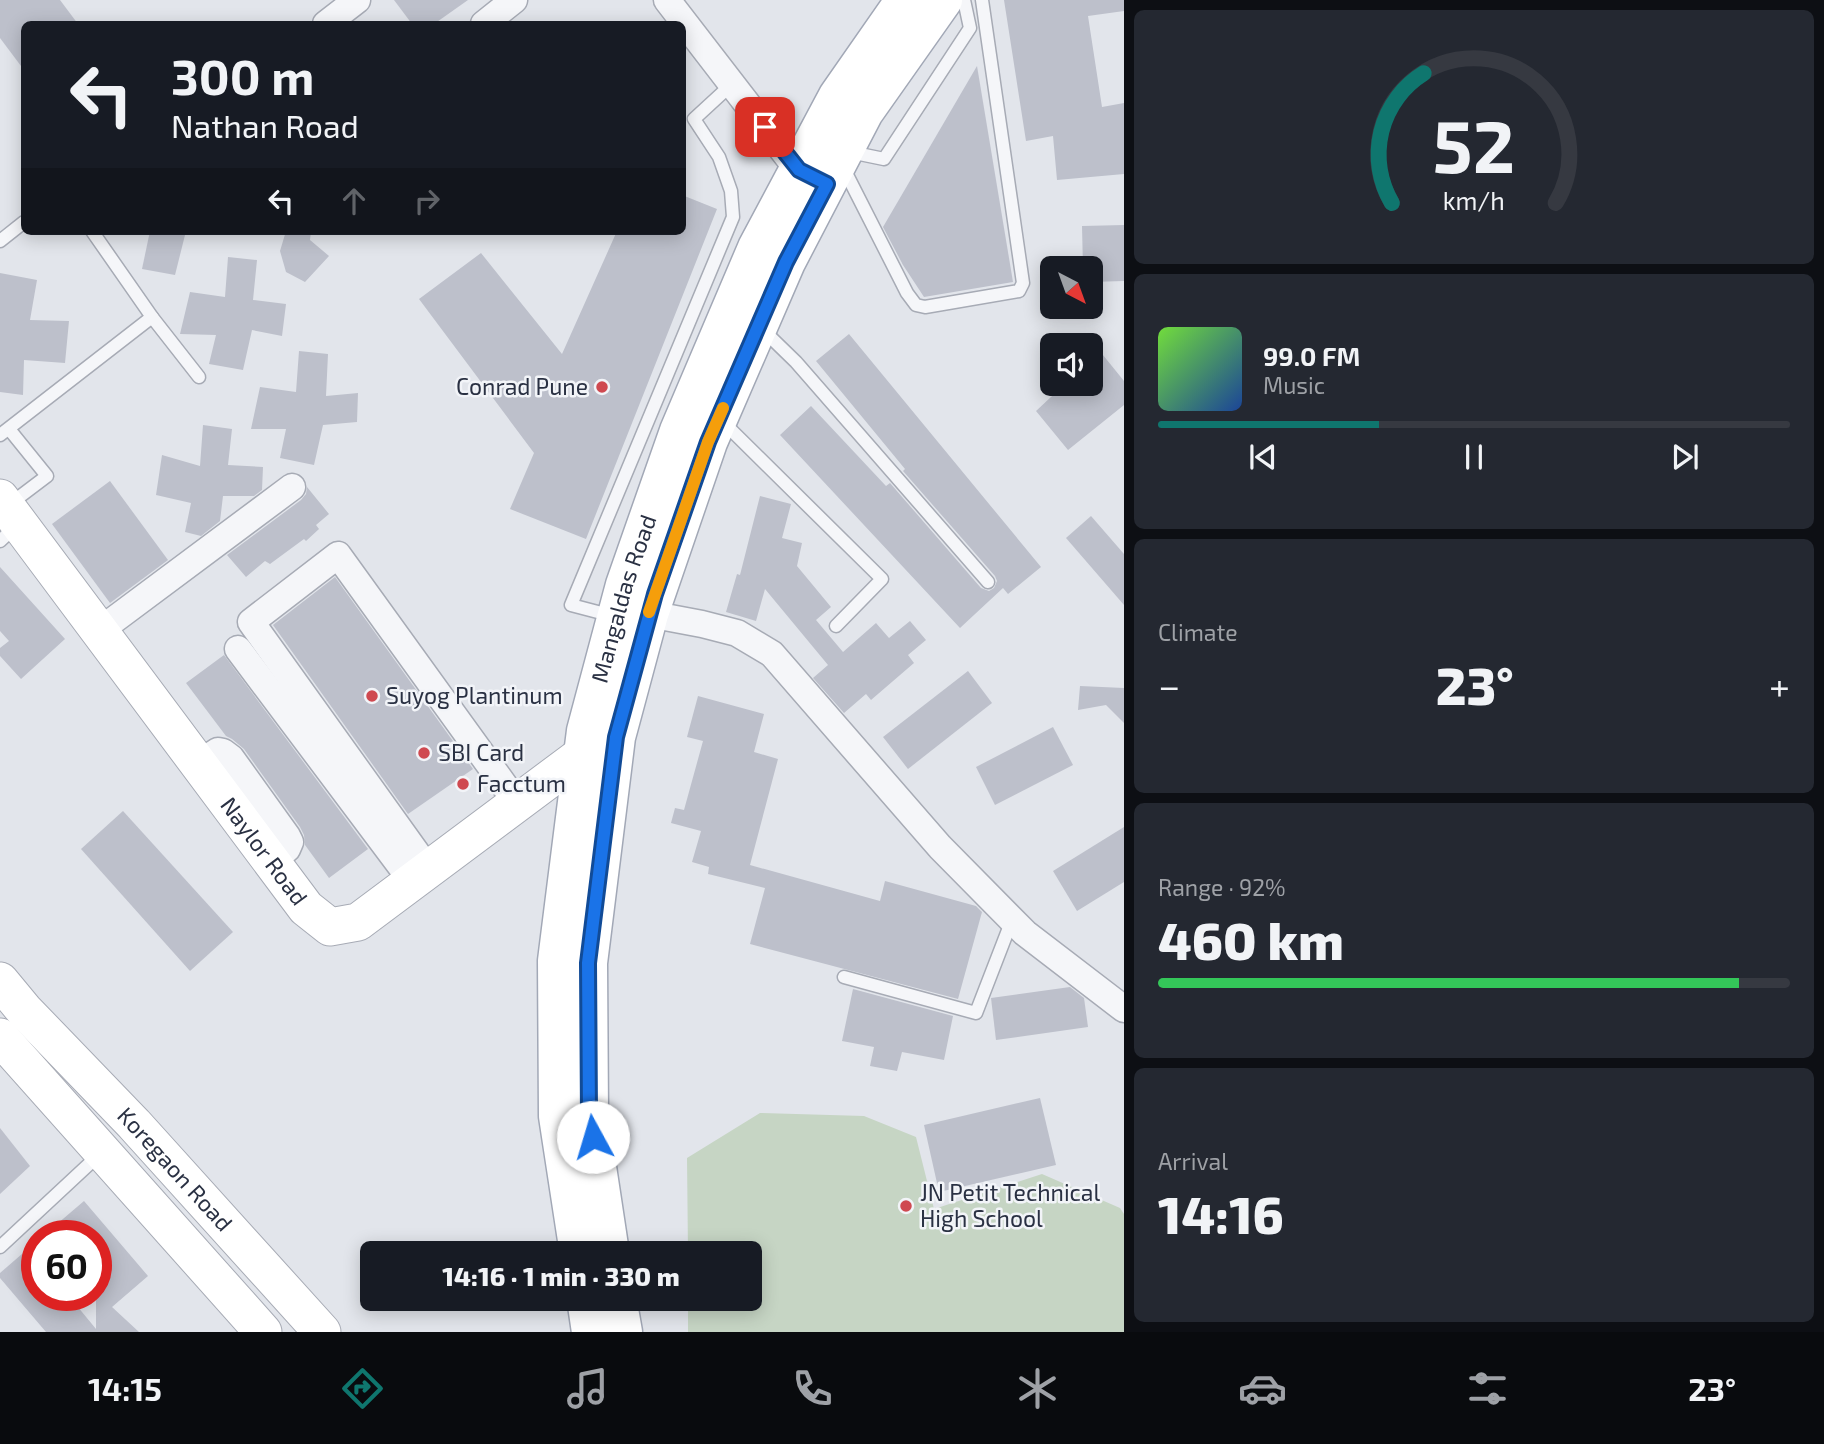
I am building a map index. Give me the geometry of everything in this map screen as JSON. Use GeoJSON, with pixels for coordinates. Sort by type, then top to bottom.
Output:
{"type":"FeatureCollection","features":[{"type":"Feature","properties":{"kind":"main road","name":"Mangaldas Road"},"geometry":{"type":"LineString","coordinates":[[577,1241],[558,1116],[557,961],[598,755],[616,737],[633,615],[827,166],[838,96],[905,0]]}},
{"type":"Feature","properties":{"kind":"main road","name":"Mangaldas Road"},"geometry":{"type":"LineString","coordinates":[[633,615],[625,585],[679,431],[757,248],[827,166],[943,0]]}},
{"type":"Feature","properties":{"kind":"main road","name":"Naylor Road"},"geometry":{"type":"LineString","coordinates":[[6,517],[99,631],[306,908],[330,927],[358,922],[517,803],[598,755]]}},
{"type":"Feature","properties":{"kind":"main road","name":"Mangaldas Road"},"geometry":{"type":"LineString","coordinates":[[598,755],[588,963],[589,1114],[608,1241]]}},
{"type":"Feature","properties":{"kind":"main road","name":"Koregaon Road"},"geometry":{"type":"LineString","coordinates":[[0,981],[322,1332]]}},
{"type":"Feature","properties":{"kind":"main road","name":"Koregaon Road"},"geometry":{"type":"LineString","coordinates":[[0,1037],[263,1332]]}},
{"type":"Feature","properties":{"kind":"main road"},"geometry":{"type":"LineString","coordinates":[[588,1311],[591,1332]]}},
{"type":"Feature","properties":{"kind":"main road"},"geometry":{"type":"LineString","coordinates":[[619,1311],[622,1332]]}},
{"type":"Feature","properties":{"kind":"street"},"geometry":{"type":"LineString","coordinates":[[330,21],[357,0]]}},
{"type":"Feature","properties":{"kind":"street"},"geometry":{"type":"LineString","coordinates":[[488,21],[514,0]]}},
{"type":"Feature","properties":{"kind":"street"},"geometry":{"type":"LineString","coordinates":[[667,0],[683,21]]}},
{"type":"Feature","properties":{"kind":"street"},"geometry":{"type":"LineString","coordinates":[[686,25],[732,84],[827,166]]}},
{"type":"Feature","properties":{"kind":"street"},"geometry":{"type":"LineString","coordinates":[[99,631],[292,487]]}},
{"type":"Feature","properties":{"kind":"street"},"geometry":{"type":"LineString","coordinates":[[420,875],[251,622],[338,555],[517,803]]}},
{"type":"Feature","properties":{"kind":"street"},"geometry":{"type":"LineString","coordinates":[[633,615],[702,624],[737,633],[772,654],[940,848],[1025,933],[1124,1009]]}},
{"type":"Feature","properties":{"kind":"street"},"geometry":{"type":"LineString","coordinates":[[238,649],[420,875]]}},
{"type":"Feature","properties":{"kind":"lane"},"geometry":{"type":"LineString","coordinates":[[964,0],[970,28],[884,159],[827,166],[916,305],[925,307],[1019,291],[1023,283],[982,0]]}},
{"type":"Feature","properties":{"kind":"lane"},"geometry":{"type":"LineString","coordinates":[[633,615],[571,605],[733,217],[731,191],[719,157],[694,119],[732,84]]}},
{"type":"Feature","properties":{"kind":"lane"},"geometry":{"type":"LineString","coordinates":[[0,241],[21,224]]}},
{"type":"Feature","properties":{"kind":"lane"},"geometry":{"type":"LineString","coordinates":[[95,235],[152,317],[199,377]]}},
{"type":"Feature","properties":{"kind":"lane"},"geometry":{"type":"LineString","coordinates":[[6,517],[47,476],[4,432],[152,317]]}},
{"type":"Feature","properties":{"kind":"lane"},"geometry":{"type":"LineString","coordinates":[[758,325],[796,362],[988,582]]}},
{"type":"Feature","properties":{"kind":"lane"},"geometry":{"type":"LineString","coordinates":[[719,418],[882,579],[836,626]]}},
{"type":"Feature","properties":{"kind":"lane"},"geometry":{"type":"LineString","coordinates":[[844,977],[976,1013],[1012,919]]}},
{"type":"Feature","properties":{"kind":"lane"},"geometry":{"type":"LineString","coordinates":[[0,1247],[102,1153]]}},
{"type":"Feature","properties":{"kind":"green space","name":"JN Petit Technical High School"},"geometry":{"type":"Polygon","coordinates":[[[760,1113],[864,1116],[916,1137],[934,1209],[1042,1174],[1120,1208],[1124,1214],[1124,1332],[688,1332],[688,1311],[762,1311],[762,1241],[688,1241],[687,1158],[760,1113]]]}},
{"type":"Feature","properties":{"kind":"building"},"geometry":{"type":"Polygon","coordinates":[[[0,0],[60,0],[76,21],[21,21],[21,66],[0,38],[0,0]]]}},
{"type":"Feature","properties":{"kind":"building"},"geometry":{"type":"Polygon","coordinates":[[[394,0],[468,0],[438,21],[410,21],[394,0]]]}},
{"type":"Feature","properties":{"kind":"building"},"geometry":{"type":"Polygon","coordinates":[[[1004,0],[1124,0],[1124,11],[1088,16],[1102,107],[1124,103],[1124,174],[1057,180],[1053,136],[1026,141],[1004,0]]]}},
{"type":"Feature","properties":{"kind":"building"},"geometry":{"type":"Polygon","coordinates":[[[977,66],[1013,282],[924,297],[883,227],[977,66]]]}},
{"type":"Feature","properties":{"kind":"building"},"geometry":{"type":"Polygon","coordinates":[[[686,197],[717,209],[586,539],[510,509],[534,453],[419,299],[481,253],[562,354],[615,235],[686,235],[686,197]]]}},
{"type":"Feature","properties":{"kind":"building"},"geometry":{"type":"Polygon","coordinates":[[[1124,225],[1124,281],[1103,282],[1103,256],[1083,256],[1082,226],[1124,225]]]}},
{"type":"Feature","properties":{"kind":"building"},"geometry":{"type":"Polygon","coordinates":[[[149,235],[185,235],[175,275],[142,269],[149,235]]]}},
{"type":"Feature","properties":{"kind":"building"},"geometry":{"type":"Polygon","coordinates":[[[285,235],[311,235],[310,240],[329,256],[305,282],[286,272],[280,251],[285,235]]]}},
{"type":"Feature","properties":{"kind":"building"},"geometry":{"type":"Polygon","coordinates":[[[228,257],[257,260],[253,300],[286,304],[282,336],[252,330],[243,370],[209,364],[216,335],[180,334],[190,292],[225,297],[228,257]]]}},
{"type":"Feature","properties":{"kind":"building"},"geometry":{"type":"Polygon","coordinates":[[[0,273],[37,280],[30,320],[69,321],[65,363],[24,360],[23,395],[0,392],[0,273]]]}},
{"type":"Feature","properties":{"kind":"building"},"geometry":{"type":"Polygon","coordinates":[[[849,334],[1041,567],[1008,594],[1003,588],[960,628],[780,435],[811,406],[886,486],[890,483],[981,588],[989,591],[994,588],[997,581],[995,576],[903,471],[905,469],[816,361],[849,334]]]}},
{"type":"Feature","properties":{"kind":"building"},"geometry":{"type":"Polygon","coordinates":[[[299,351],[328,354],[326,396],[358,393],[357,422],[323,425],[314,465],[280,458],[286,429],[251,429],[260,387],[296,392],[299,351]]]}},
{"type":"Feature","properties":{"kind":"building"},"geometry":{"type":"Polygon","coordinates":[[[1103,355],[1124,381],[1124,405],[1068,450],[1036,411],[1052,396],[1103,396],[1103,355]]]}},
{"type":"Feature","properties":{"kind":"building"},"geometry":{"type":"Polygon","coordinates":[[[203,425],[232,429],[228,465],[263,467],[262,490],[254,496],[223,496],[220,521],[201,536],[185,532],[191,503],[156,495],[162,455],[200,466],[203,425]]]}},
{"type":"Feature","properties":{"kind":"building"},"geometry":{"type":"Polygon","coordinates":[[[110,481],[168,560],[110,603],[52,524],[110,481]]]}},
{"type":"Feature","properties":{"kind":"building"},"geometry":{"type":"Polygon","coordinates":[[[307,487],[329,514],[316,525],[319,529],[306,541],[304,539],[270,564],[265,561],[246,577],[227,555],[301,500],[307,487]]]}},
{"type":"Feature","properties":{"kind":"building"},"geometry":{"type":"Polygon","coordinates":[[[760,496],[791,504],[782,538],[802,543],[797,566],[831,607],[816,620],[843,652],[876,623],[889,638],[910,621],[926,640],[908,655],[914,663],[871,700],[866,694],[844,713],[813,678],[828,665],[765,589],[756,621],[726,612],[737,574],[740,575],[760,496]]]}},
{"type":"Feature","properties":{"kind":"building"},"geometry":{"type":"Polygon","coordinates":[[[1091,516],[1124,554],[1124,605],[1066,538],[1091,516]]]}},
{"type":"Feature","properties":{"kind":"building"},"geometry":{"type":"Polygon","coordinates":[[[0,567],[65,639],[21,679],[0,656],[0,648],[9,641],[0,631],[0,567]]]}},
{"type":"Feature","properties":{"kind":"building","name":"Suyog Plantinum"},"geometry":{"type":"Polygon","coordinates":[[[335,577],[473,769],[408,814],[273,625],[335,577]]]}},
{"type":"Feature","properties":{"kind":"building"},"geometry":{"type":"Polygon","coordinates":[[[224,655],[368,849],[329,878],[305,845],[300,827],[244,749],[226,736],[186,683],[224,655]]]}},
{"type":"Feature","properties":{"kind":"building"},"geometry":{"type":"Polygon","coordinates":[[[968,671],[992,703],[908,769],[883,737],[968,671]]]}},
{"type":"Feature","properties":{"kind":"building"},"geometry":{"type":"Polygon","coordinates":[[[1080,686],[1124,688],[1124,723],[1106,705],[1078,710],[1080,686]]]}},
{"type":"Feature","properties":{"kind":"building"},"geometry":{"type":"Polygon","coordinates":[[[698,696],[764,714],[754,752],[778,759],[750,865],[880,901],[885,881],[976,906],[982,912],[958,999],[750,944],[765,888],[708,874],[709,867],[692,862],[701,831],[671,823],[675,808],[684,810],[703,741],[687,737],[698,696]]]}},
{"type":"Feature","properties":{"kind":"building"},"geometry":{"type":"Polygon","coordinates":[[[1053,727],[1073,765],[995,805],[976,767],[1053,727]]]}},
{"type":"Feature","properties":{"kind":"building"},"geometry":{"type":"Polygon","coordinates":[[[123,811],[233,932],[190,971],[81,849],[123,811]]]}},
{"type":"Feature","properties":{"kind":"building"},"geometry":{"type":"Polygon","coordinates":[[[1124,827],[1124,882],[1077,911],[1053,871],[1124,827]]]}},
{"type":"Feature","properties":{"kind":"building"},"geometry":{"type":"Polygon","coordinates":[[[1070,987],[1084,998],[1088,1027],[996,1040],[991,998],[1070,987]]]}},
{"type":"Feature","properties":{"kind":"building"},"geometry":{"type":"Polygon","coordinates":[[[853,989],[953,1016],[944,1060],[902,1052],[897,1071],[870,1066],[874,1047],[842,1041],[853,989]]]}},
{"type":"Feature","properties":{"kind":"building"},"geometry":{"type":"Polygon","coordinates":[[[1040,1098],[1056,1165],[939,1192],[924,1125],[1040,1098]]]}},
{"type":"Feature","properties":{"kind":"building"},"geometry":{"type":"Polygon","coordinates":[[[0,1128],[30,1166],[0,1194],[0,1128]]]}},
{"type":"Feature","properties":{"kind":"building"},"geometry":{"type":"Polygon","coordinates":[[[84,1201],[100,1220],[62,1220],[84,1201]]]}},
{"type":"Feature","properties":{"kind":"building"},"geometry":{"type":"Polygon","coordinates":[[[112,1234],[148,1276],[112,1307],[112,1234]]]}},
{"type":"Feature","properties":{"kind":"building"},"geometry":{"type":"Polygon","coordinates":[[[21,1255],[21,1303],[0,1278],[0,1273],[21,1255]]]}},
{"type":"Feature","properties":{"kind":"building"},"geometry":{"type":"Polygon","coordinates":[[[112,1307],[139,1332],[46,1332],[28,1311],[81,1311],[96,1329],[96,1311],[112,1311],[112,1307]]]}},
{"type":"Feature","properties":{"kind":"slow traffic"},"geometry":{"type":"LineString","coordinates":[[649,612],[708,442],[723,408]]}},
{"type":"Feature","properties":{"kind":"place","name":"Conrad Pune"},"geometry":{"type":"Point","coordinates":[602,387]}},
{"type":"Feature","properties":{"kind":"place","name":"Suyog Plantinum"},"geometry":{"type":"Point","coordinates":[372,696]}},
{"type":"Feature","properties":{"kind":"place","name":"SBI Card"},"geometry":{"type":"Point","coordinates":[424,753]}},
{"type":"Feature","properties":{"kind":"place","name":"Facctum"},"geometry":{"type":"Point","coordinates":[463,784]}},
{"type":"Feature","properties":{"kind":"place","name":"JN Petit Technical High School"},"geometry":{"type":"Point","coordinates":[906,1206]}},
{"type":"Feature","properties":{"kind":"route"},"geometry":{"type":"LineString","coordinates":[[593,1137],[589,1114],[588,963],[616,737],[655,594],[708,442],[786,262],[827,184],[799,170],[765,127]]}}]}
